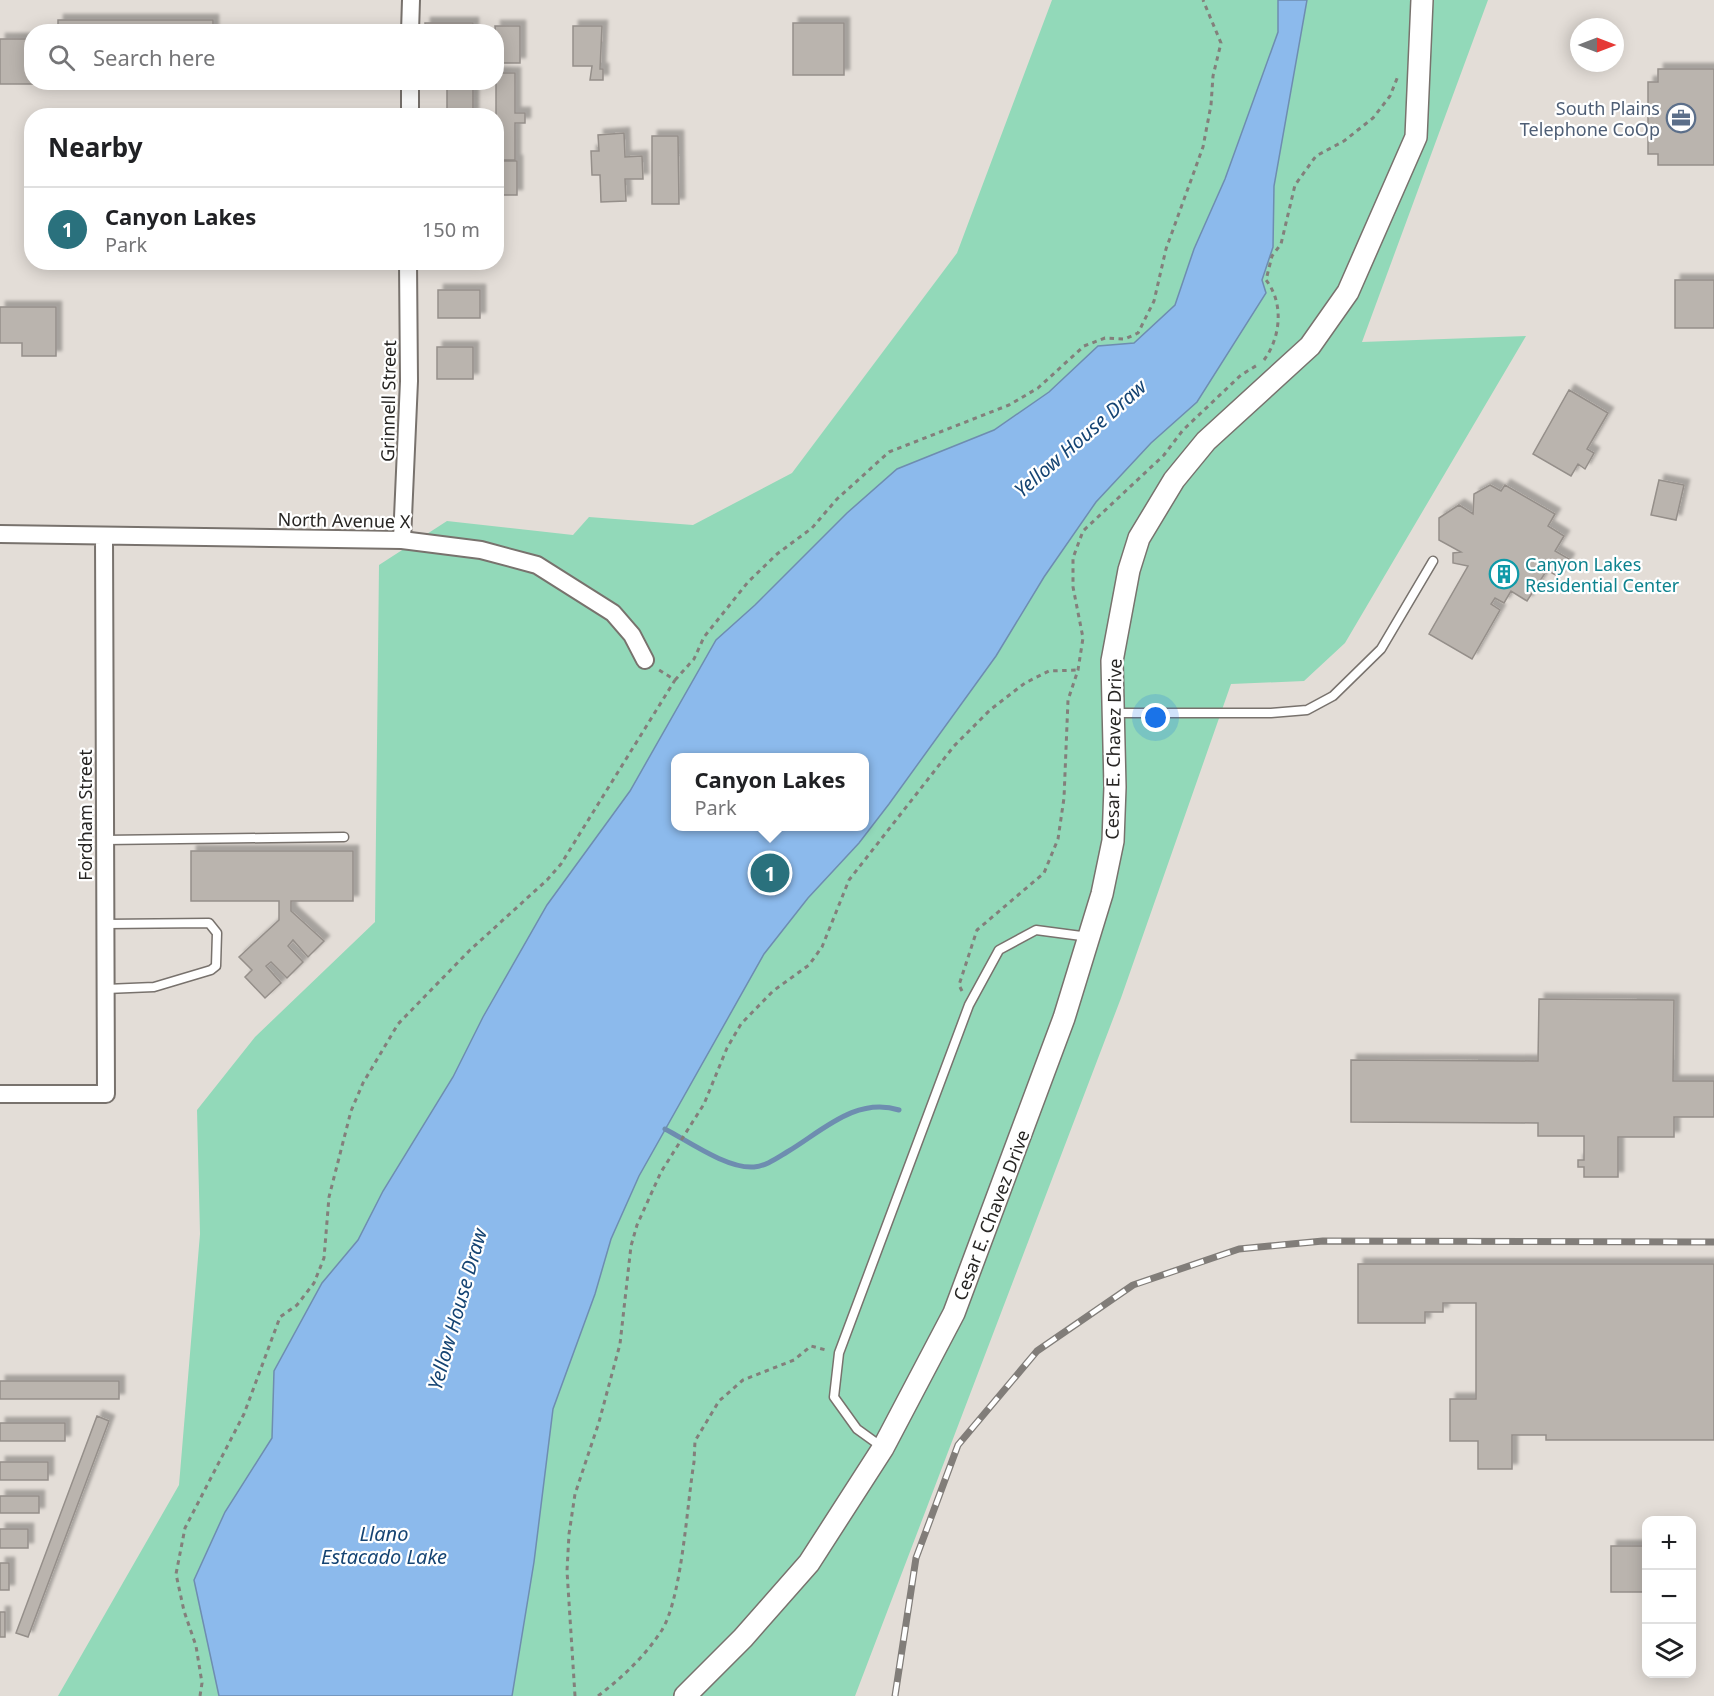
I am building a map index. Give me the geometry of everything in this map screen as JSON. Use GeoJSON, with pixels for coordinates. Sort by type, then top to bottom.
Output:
{"type":"FeatureCollection","features":[{"type":"Feature","properties":{"kind":"street"},"geometry":{"type":"LineString","coordinates":[[410,24],[411,0]]}},
{"type":"Feature","properties":{"kind":"street","name":"Cesar E. Chavez Drive"},"geometry":{"type":"LineString","coordinates":[[685,1696],[743,1638],[809,1563],[883,1448],[954,1313],[1028,1121],[1064,1018],[1102,894],[1113,841],[1112,661],[1129,570],[1139,538],[1174,480],[1206,441],[1310,346],[1348,291],[1416,137],[1422,0]]}},
{"type":"Feature","properties":{"kind":"street"},"geometry":{"type":"LineString","coordinates":[[410,90],[410,108]]}},
{"type":"Feature","properties":{"kind":"street","name":"Grinnell Street"},"geometry":{"type":"LineString","coordinates":[[402,540],[409,381],[408,270]]}},
{"type":"Feature","properties":{"kind":"street","name":"North Avenue X"},"geometry":{"type":"LineString","coordinates":[[0,534],[402,540],[481,550],[537,566],[613,613],[632,635],[645,660]]}},
{"type":"Feature","properties":{"kind":"street","name":"Fordham Street"},"geometry":{"type":"LineString","coordinates":[[0,1094],[106,1094],[104,536]]}},
{"type":"Feature","properties":{"kind":"lane"},"geometry":{"type":"LineString","coordinates":[[1114,713],[1271,713],[1307,710],[1333,696],[1381,649],[1433,561]]}},
{"type":"Feature","properties":{"kind":"lane"},"geometry":{"type":"LineString","coordinates":[[105,840],[344,837]]}},
{"type":"Feature","properties":{"kind":"lane"},"geometry":{"type":"LineString","coordinates":[[105,924],[209,923],[217,933],[216,966],[211,970],[154,987],[106,989]]}},
{"type":"Feature","properties":{"kind":"lane"},"geometry":{"type":"LineString","coordinates":[[883,1448],[857,1429],[834,1397],[839,1353],[969,1005],[999,950],[1036,930],[1089,937]]}},
{"type":"Feature","properties":{"kind":"path"},"geometry":{"type":"LineString","coordinates":[[200,1696],[202,1683],[196,1646],[184,1611],[176,1574],[185,1528],[244,1414],[280,1317],[297,1305],[314,1283],[324,1258],[329,1197],[338,1155],[351,1111],[363,1083],[398,1024],[447,972],[548,880],[561,864],[675,680],[694,659],[704,638],[748,582],[777,554],[812,528],[837,500],[889,452],[1009,405],[1038,388],[1084,346],[1105,338],[1125,339],[1138,333],[1154,301],[1166,249],[1203,147],[1211,105],[1213,76],[1221,43],[1203,0]]}},
{"type":"Feature","properties":{"kind":"path"},"geometry":{"type":"LineString","coordinates":[[645,660],[675,680]]}},
{"type":"Feature","properties":{"kind":"path"},"geometry":{"type":"LineString","coordinates":[[575,1696],[567,1571],[574,1494],[599,1422],[620,1344],[631,1246],[637,1225],[661,1172],[704,1104],[727,1048],[741,1024],[773,991],[809,965],[822,947],[849,880],[954,746],[990,710],[1025,683],[1048,671],[1078,670]]}},
{"type":"Feature","properties":{"kind":"path"},"geometry":{"type":"LineString","coordinates":[[598,1696],[641,1659],[663,1628],[674,1598],[695,1441],[719,1401],[743,1380],[794,1360],[811,1346],[839,1353]]}},
{"type":"Feature","properties":{"kind":"green space"},"geometry":{"type":"Polygon","coordinates":[[[1052,0],[1488,0],[1362,342],[1526,336],[1345,643],[1304,681],[1231,684],[1121,998],[855,1696],[58,1696],[179,1485],[200,1234],[197,1110],[255,1037],[375,922],[379,565],[447,521],[573,535],[589,517],[693,525],[792,473],[957,253],[1052,0]]]}},
{"type":"Feature","properties":{"kind":"water","name":"Llano Estacado Lake"},"geometry":{"type":"Polygon","coordinates":[[[1278,0],[1307,0],[1274,186],[1273,247],[1262,280],[1266,293],[1197,402],[1151,443],[1096,502],[1044,577],[996,656],[869,830],[869,753],[671,753],[671,831],[868,831],[808,898],[764,954],[639,1176],[611,1239],[595,1294],[553,1409],[534,1562],[512,1696],[219,1696],[194,1580],[225,1512],[272,1438],[274,1371],[322,1283],[358,1240],[383,1191],[453,1077],[483,1017],[547,905],[630,791],[716,640],[755,605],[847,513],[897,469],[994,430],[1049,392],[1098,346],[1134,343],[1175,305],[1194,249],[1225,179],[1278,32],[1278,0]]]}},
{"type":"Feature","properties":{"kind":"building"},"geometry":{"type":"Polygon","coordinates":[[[58,20],[213,20],[213,24],[58,24],[58,20]]]}},
{"type":"Feature","properties":{"kind":"building"},"geometry":{"type":"Polygon","coordinates":[[[425,23],[473,23],[473,24],[425,23]]]}},
{"type":"Feature","properties":{"kind":"building"},"geometry":{"type":"Polygon","coordinates":[[[793,23],[844,23],[844,75],[793,75],[793,23]]]}},
{"type":"Feature","properties":{"kind":"building"},"geometry":{"type":"Polygon","coordinates":[[[504,26],[520,26],[520,63],[504,63],[504,26]]]}},
{"type":"Feature","properties":{"kind":"building"},"geometry":{"type":"Polygon","coordinates":[[[573,26],[602,26],[600,69],[603,69],[603,80],[590,80],[592,66],[573,66],[573,26]]]}},
{"type":"Feature","properties":{"kind":"building"},"geometry":{"type":"Polygon","coordinates":[[[0,39],[24,39],[24,84],[0,84],[0,39]]]}},
{"type":"Feature","properties":{"kind":"building","name":"South Plains Telephone CoOp"},"geometry":{"type":"Polygon","coordinates":[[[1658,69],[1714,69],[1714,165],[1658,165],[1658,154],[1648,154],[1648,82],[1658,82],[1658,69]]]}},
{"type":"Feature","properties":{"kind":"building"},"geometry":{"type":"Polygon","coordinates":[[[504,73],[515,73],[515,113],[525,113],[525,123],[515,123],[515,160],[504,160],[504,108],[496,108],[496,90],[504,90],[504,73]]]}},
{"type":"Feature","properties":{"kind":"building"},"geometry":{"type":"Polygon","coordinates":[[[447,90],[473,90],[473,108],[447,108],[447,90]]]}},
{"type":"Feature","properties":{"kind":"building"},"geometry":{"type":"Polygon","coordinates":[[[624,133],[625,157],[642,156],[643,179],[625,179],[626,201],[601,202],[600,175],[592,175],[591,151],[599,151],[598,135],[624,133]]]}},
{"type":"Feature","properties":{"kind":"building"},"geometry":{"type":"Polygon","coordinates":[[[652,136],[678,136],[679,204],[652,204],[652,136]]]}},
{"type":"Feature","properties":{"kind":"building"},"geometry":{"type":"Polygon","coordinates":[[[504,161],[517,161],[517,195],[504,195],[504,161]]]}},
{"type":"Feature","properties":{"kind":"building"},"geometry":{"type":"Polygon","coordinates":[[[1675,280],[1714,280],[1714,328],[1675,328],[1675,280]]]}},
{"type":"Feature","properties":{"kind":"building"},"geometry":{"type":"Polygon","coordinates":[[[438,290],[480,290],[480,318],[438,318],[438,290]]]}},
{"type":"Feature","properties":{"kind":"building"},"geometry":{"type":"Polygon","coordinates":[[[0,307],[56,307],[56,356],[22,356],[22,343],[0,343],[0,307]]]}},
{"type":"Feature","properties":{"kind":"building"},"geometry":{"type":"Polygon","coordinates":[[[437,347],[473,347],[473,379],[437,379],[437,347]]]}},
{"type":"Feature","properties":{"kind":"building"},"geometry":{"type":"Polygon","coordinates":[[[1569,390],[1608,413],[1587,449],[1594,453],[1585,469],[1578,464],[1571,476],[1533,454],[1569,390]]]}},
{"type":"Feature","properties":{"kind":"building"},"geometry":{"type":"Polygon","coordinates":[[[1659,480],[1684,485],[1676,520],[1651,515],[1659,480]]]}},
{"type":"Feature","properties":{"kind":"building","name":"Canyon Lakes Residential Center"},"geometry":{"type":"Polygon","coordinates":[[[1490,485],[1501,491],[1505,485],[1555,514],[1548,526],[1564,536],[1555,551],[1569,559],[1559,577],[1547,570],[1527,601],[1511,591],[1504,603],[1495,598],[1491,604],[1500,610],[1472,659],[1429,634],[1468,566],[1453,563],[1453,553],[1461,552],[1439,540],[1439,518],[1459,505],[1473,514],[1474,494],[1490,485]]]}},
{"type":"Feature","properties":{"kind":"building"},"geometry":{"type":"Polygon","coordinates":[[[191,851],[353,851],[353,901],[291,901],[291,911],[324,941],[308,957],[293,940],[288,946],[303,962],[287,978],[271,962],[266,966],[281,983],[265,998],[245,977],[252,970],[239,957],[279,920],[279,901],[191,901],[191,851]]]}},
{"type":"Feature","properties":{"kind":"building"},"geometry":{"type":"Polygon","coordinates":[[[1539,999],[1674,1000],[1673,1081],[1714,1081],[1714,1117],[1674,1117],[1674,1137],[1618,1137],[1618,1177],[1584,1177],[1584,1167],[1578,1167],[1578,1160],[1584,1160],[1584,1136],[1538,1136],[1538,1123],[1351,1122],[1351,1060],[1538,1061],[1539,999]]]}},
{"type":"Feature","properties":{"kind":"building"},"geometry":{"type":"Polygon","coordinates":[[[1358,1264],[1714,1264],[1714,1440],[1546,1440],[1546,1435],[1512,1435],[1512,1469],[1478,1469],[1478,1441],[1450,1441],[1450,1399],[1476,1399],[1476,1303],[1443,1303],[1443,1312],[1425,1312],[1425,1323],[1358,1323],[1358,1264]]]}},
{"type":"Feature","properties":{"kind":"building"},"geometry":{"type":"Polygon","coordinates":[[[0,1381],[119,1381],[119,1399],[0,1399],[0,1381]]]}},
{"type":"Feature","properties":{"kind":"building"},"geometry":{"type":"Polygon","coordinates":[[[97,1416],[109,1421],[28,1637],[16,1633],[97,1416]]]}},
{"type":"Feature","properties":{"kind":"building"},"geometry":{"type":"Polygon","coordinates":[[[0,1423],[65,1423],[65,1441],[0,1441],[0,1423]]]}},
{"type":"Feature","properties":{"kind":"building"},"geometry":{"type":"Polygon","coordinates":[[[0,1462],[48,1462],[48,1480],[0,1480],[0,1462]]]}},
{"type":"Feature","properties":{"kind":"building"},"geometry":{"type":"Polygon","coordinates":[[[0,1496],[39,1496],[39,1513],[0,1513],[0,1496]]]}},
{"type":"Feature","properties":{"kind":"building"},"geometry":{"type":"Polygon","coordinates":[[[0,1529],[28,1529],[28,1548],[0,1548],[0,1529]]]}},
{"type":"Feature","properties":{"kind":"building"},"geometry":{"type":"Polygon","coordinates":[[[1611,1546],[1642,1546],[1642,1592],[1611,1592],[1611,1546]]]}},
{"type":"Feature","properties":{"kind":"building"},"geometry":{"type":"Polygon","coordinates":[[[0,1563],[9,1563],[9,1590],[0,1590],[0,1563]]]}},
{"type":"Feature","properties":{"kind":"building"},"geometry":{"type":"Polygon","coordinates":[[[0,1612],[5,1612],[5,1637],[0,1637],[0,1612]]]}},
{"type":"Feature","properties":{"kind":"waterway"},"geometry":{"type":"LineString","coordinates":[[665,1129],[720,1159],[732,1164],[754,1167],[775,1159],[826,1126],[854,1112],[883,1107],[899,1110]]}},
{"type":"Feature","properties":{"kind":"railway"},"geometry":{"type":"LineString","coordinates":[[895,1696],[916,1558],[958,1445],[1037,1351],[1133,1285],[1239,1249],[1323,1241],[1714,1242]]}},
{"type":"Feature","properties":{"kind":"place","name":"South Plains Telephone CoOp"},"geometry":{"type":"Point","coordinates":[1681,118]}},
{"type":"Feature","properties":{"kind":"place","name":"Canyon Lakes Residential Center"},"geometry":{"type":"Point","coordinates":[1504,574]}},
{"type":"Feature","properties":{"kind":"place","name":"Canyon Lakes"},"geometry":{"type":"Point","coordinates":[770,873]}},
{"type":"Feature","properties":{"kind":"water label","name":"Yellow House Draw"},"geometry":{"type":"Point","coordinates":[1080,438]}},
{"type":"Feature","properties":{"kind":"water label","name":"Yellow House Draw"},"geometry":{"type":"Point","coordinates":[457,1309]}}]}
